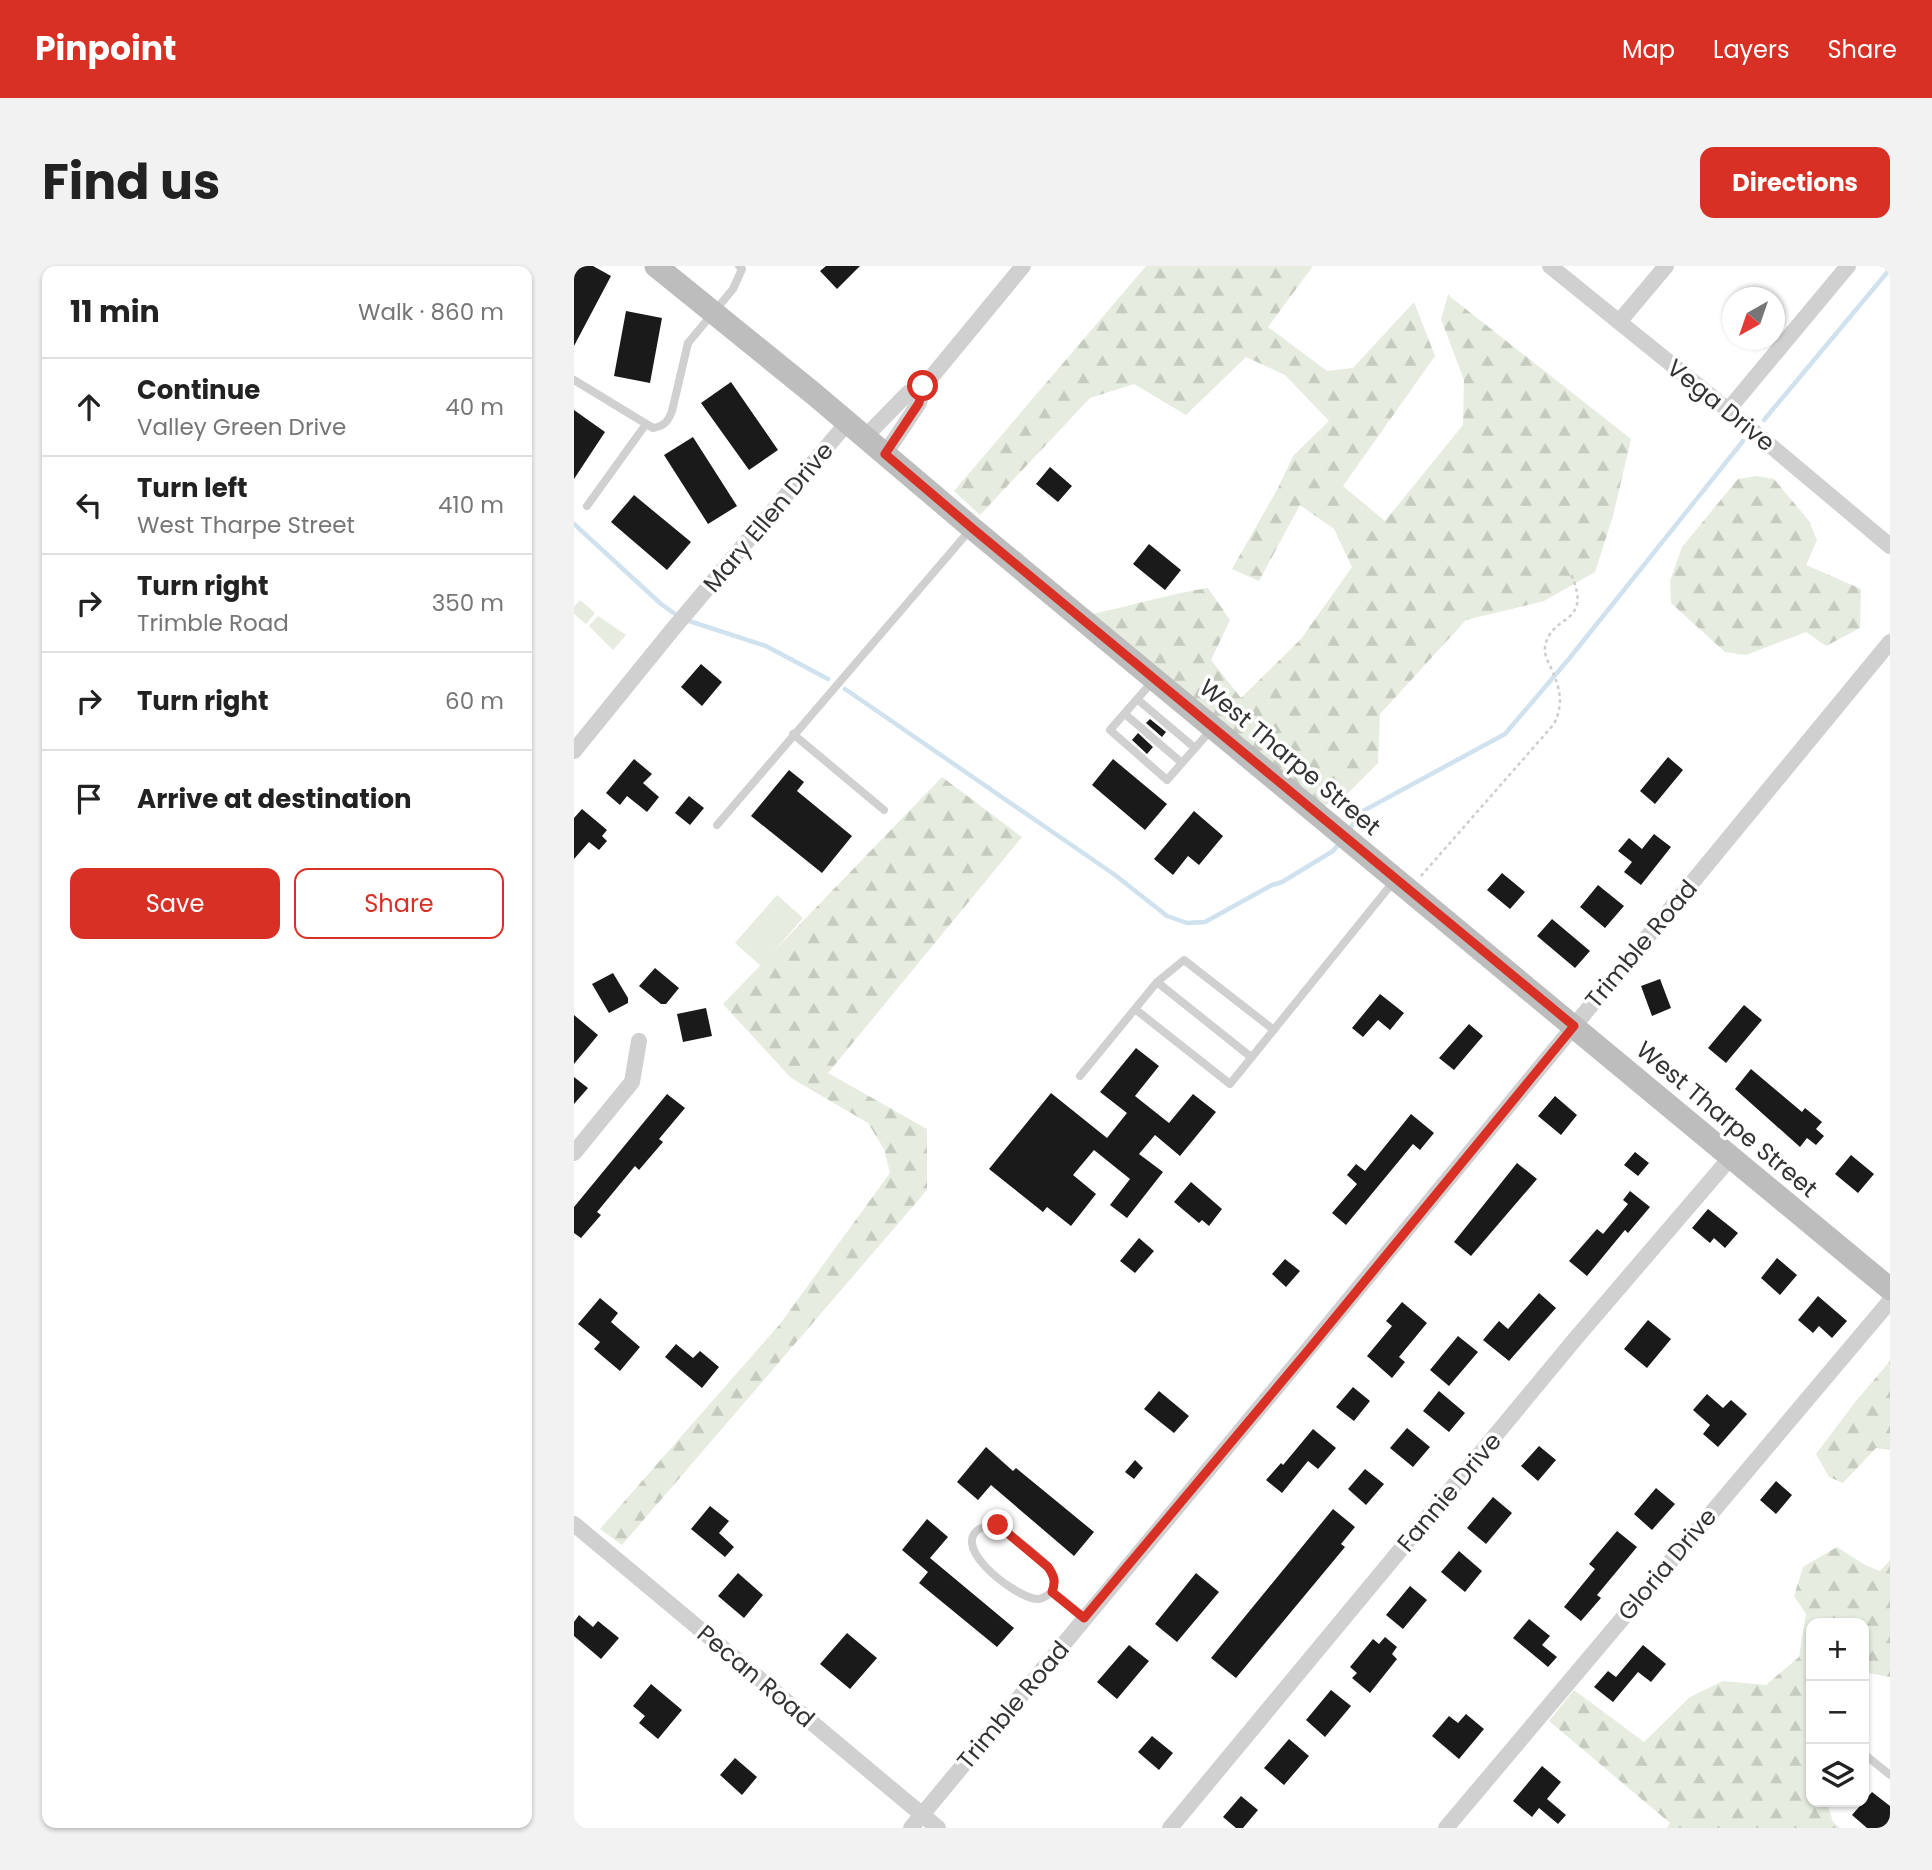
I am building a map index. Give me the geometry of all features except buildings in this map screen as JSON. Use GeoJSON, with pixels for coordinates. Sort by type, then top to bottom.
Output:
{"type":"FeatureCollection","features":[{"type":"Feature","properties":{"kind":"main road","name":"West Tharpe Street"},"geometry":{"type":"LineString","coordinates":[[656,266],[1890,1289]]}},
{"type":"Feature","properties":{"kind":"street"},"geometry":{"type":"LineString","coordinates":[[885,454],[919,403],[923,386],[1023,266]]}},
{"type":"Feature","properties":{"kind":"street","name":"Vega Drive"},"geometry":{"type":"LineString","coordinates":[[1550,266],[1890,546]]}},
{"type":"Feature","properties":{"kind":"street"},"geometry":{"type":"LineString","coordinates":[[1619,322],[1666,266]]}},
{"type":"Feature","properties":{"kind":"street"},"geometry":{"type":"LineString","coordinates":[[1728,410],[1848,266]]}},
{"type":"Feature","properties":{"kind":"street","name":"Mary Ellen Drive"},"geometry":{"type":"LineString","coordinates":[[579,733],[856,430],[908,393],[923,386]]}},
{"type":"Feature","properties":{"kind":"street","name":"Trimble Road"},"geometry":{"type":"LineString","coordinates":[[911,1828],[1310,1348],[1890,642]]}},
{"type":"Feature","properties":{"kind":"street"},"geometry":{"type":"LineString","coordinates":[[574,751],[579,733]]}},
{"type":"Feature","properties":{"kind":"street"},"geometry":{"type":"LineString","coordinates":[[574,1153],[632,1082],[639,1041]]}},
{"type":"Feature","properties":{"kind":"street","name":"Fannie Drive"},"geometry":{"type":"LineString","coordinates":[[1170,1828],[1576,1338],[1731,1157]]}},
{"type":"Feature","properties":{"kind":"street","name":"Gloria Drive"},"geometry":{"type":"LineString","coordinates":[[1446,1828],[1890,1301]]}},
{"type":"Feature","properties":{"kind":"street","name":"Pecan Road"},"geometry":{"type":"LineString","coordinates":[[574,1524],[938,1828]]}},
{"type":"Feature","properties":{"kind":"lane"},"geometry":{"type":"LineString","coordinates":[[574,380],[653,428],[662,426],[668,421],[688,343],[733,289],[743,269],[739,266]]}},
{"type":"Feature","properties":{"kind":"lane"},"geometry":{"type":"LineString","coordinates":[[587,506],[646,424]]}},
{"type":"Feature","properties":{"kind":"lane"},"geometry":{"type":"LineString","coordinates":[[717,825],[972,528]]}},
{"type":"Feature","properties":{"kind":"lane"},"geometry":{"type":"LineString","coordinates":[[1154,679],[1110,730],[1167,780],[1213,728]]}},
{"type":"Feature","properties":{"kind":"lane"},"geometry":{"type":"LineString","coordinates":[[1137,699],[1195,748]]}},
{"type":"Feature","properties":{"kind":"lane"},"geometry":{"type":"LineString","coordinates":[[1125,713],[1182,763]]}},
{"type":"Feature","properties":{"kind":"lane"},"geometry":{"type":"LineString","coordinates":[[793,734],[884,810]]}},
{"type":"Feature","properties":{"kind":"lane"},"geometry":{"type":"LineString","coordinates":[[1135,1009],[1230,1084],[1402,884]]}},
{"type":"Feature","properties":{"kind":"lane"},"geometry":{"type":"LineString","coordinates":[[1080,1076],[1157,982],[1184,960],[1274,1030]]}},
{"type":"Feature","properties":{"kind":"lane"},"geometry":{"type":"LineString","coordinates":[[1157,982],[1251,1057]]}},
{"type":"Feature","properties":{"kind":"lane"},"geometry":{"type":"LineString","coordinates":[[989,1525],[998,1525],[1005,1530],[1048,1567],[1054,1575],[1052,1592],[1044,1597],[1033,1598],[991,1572],[972,1551],[976,1532],[989,1525]]}},
{"type":"Feature","properties":{"kind":"lane"},"geometry":{"type":"LineString","coordinates":[[1052,1592],[1084,1618]]}},
{"type":"Feature","properties":{"kind":"lane"},"geometry":{"type":"LineString","coordinates":[[1869,1758],[1890,1775]]}},
{"type":"Feature","properties":{"kind":"path"},"geometry":{"type":"LineString","coordinates":[[1402,884],[1554,724],[1561,698],[1544,649],[1549,637],[1566,620],[1579,601],[1571,574]]}},
{"type":"Feature","properties":{"kind":"green space"},"geometry":{"type":"Polygon","coordinates":[[[1146,266],[1313,266],[1268,327],[1327,371],[1353,368],[1414,302],[1435,356],[1343,486],[1385,521],[1463,425],[1464,380],[1441,319],[1448,295],[1631,439],[1613,516],[1595,572],[1544,601],[1466,620],[1380,714],[1378,763],[1345,796],[1323,806],[1092,614],[1208,588],[1230,620],[1211,660],[1241,698],[1301,639],[1352,567],[1334,529],[1300,505],[1259,581],[1232,569],[1293,456],[1329,421],[1285,375],[1246,357],[1186,415],[1134,384],[1090,398],[980,515],[954,491],[1146,266]]]}},
{"type":"Feature","properties":{"kind":"green space"},"geometry":{"type":"Polygon","coordinates":[[[1757,476],[1774,479],[1809,521],[1817,540],[1806,565],[1861,589],[1860,628],[1826,646],[1806,632],[1746,655],[1725,652],[1671,603],[1670,581],[1682,547],[1738,479],[1757,476]]]}},
{"type":"Feature","properties":{"kind":"green space"},"geometry":{"type":"Polygon","coordinates":[[[580,600],[595,613],[586,624],[574,614],[574,607],[580,600]]]}},
{"type":"Feature","properties":{"kind":"green space"},"geometry":{"type":"Polygon","coordinates":[[[598,616],[626,635],[613,650],[589,626],[598,616]]]}},
{"type":"Feature","properties":{"kind":"green space"},"geometry":{"type":"Polygon","coordinates":[[[942,777],[1022,837],[828,1073],[927,1129],[927,1190],[622,1545],[600,1529],[780,1324],[890,1173],[884,1149],[868,1123],[791,1078],[723,1004],[942,777]]]}},
{"type":"Feature","properties":{"kind":"green space"},"geometry":{"type":"Polygon","coordinates":[[[777,895],[803,918],[761,966],[735,943],[777,895]]]}},
{"type":"Feature","properties":{"kind":"green space"},"geometry":{"type":"Polygon","coordinates":[[[1890,1361],[1890,1450],[1876,1448],[1843,1483],[1829,1477],[1816,1454],[1890,1361]]]}},
{"type":"Feature","properties":{"kind":"green space"},"geometry":{"type":"Polygon","coordinates":[[[1837,1547],[1880,1571],[1890,1560],[1890,1677],[1869,1673],[1869,1618],[1806,1618],[1806,1807],[1828,1807],[1833,1822],[1840,1828],[1667,1828],[1670,1823],[1549,1721],[1574,1690],[1644,1742],[1690,1697],[1723,1681],[1766,1685],[1799,1657],[1806,1614],[1794,1596],[1803,1567],[1837,1547]]]}},
{"type":"Feature","properties":{"kind":"waterway"},"geometry":{"type":"LineString","coordinates":[[1764,420],[1890,269]]}},
{"type":"Feature","properties":{"kind":"waterway"},"geometry":{"type":"LineString","coordinates":[[1350,828],[1363,811],[1505,734],[1568,660],[1743,441]]}},
{"type":"Feature","properties":{"kind":"waterway"},"geometry":{"type":"LineString","coordinates":[[574,524],[661,604],[678,616]]}},
{"type":"Feature","properties":{"kind":"waterway"},"geometry":{"type":"LineString","coordinates":[[686,620],[766,646],[828,679]]}},
{"type":"Feature","properties":{"kind":"waterway"},"geometry":{"type":"LineString","coordinates":[[845,689],[1115,875],[1167,916],[1187,923],[1205,922],[1282,882],[1333,851],[1338,845]]}},
{"type":"Feature","properties":{"kind":"route"},"geometry":{"type":"LineString","coordinates":[[923,386],[919,403],[885,454],[1574,1026],[1084,1618],[1052,1592],[1054,1575],[1048,1567],[998,1525]]}}]}
